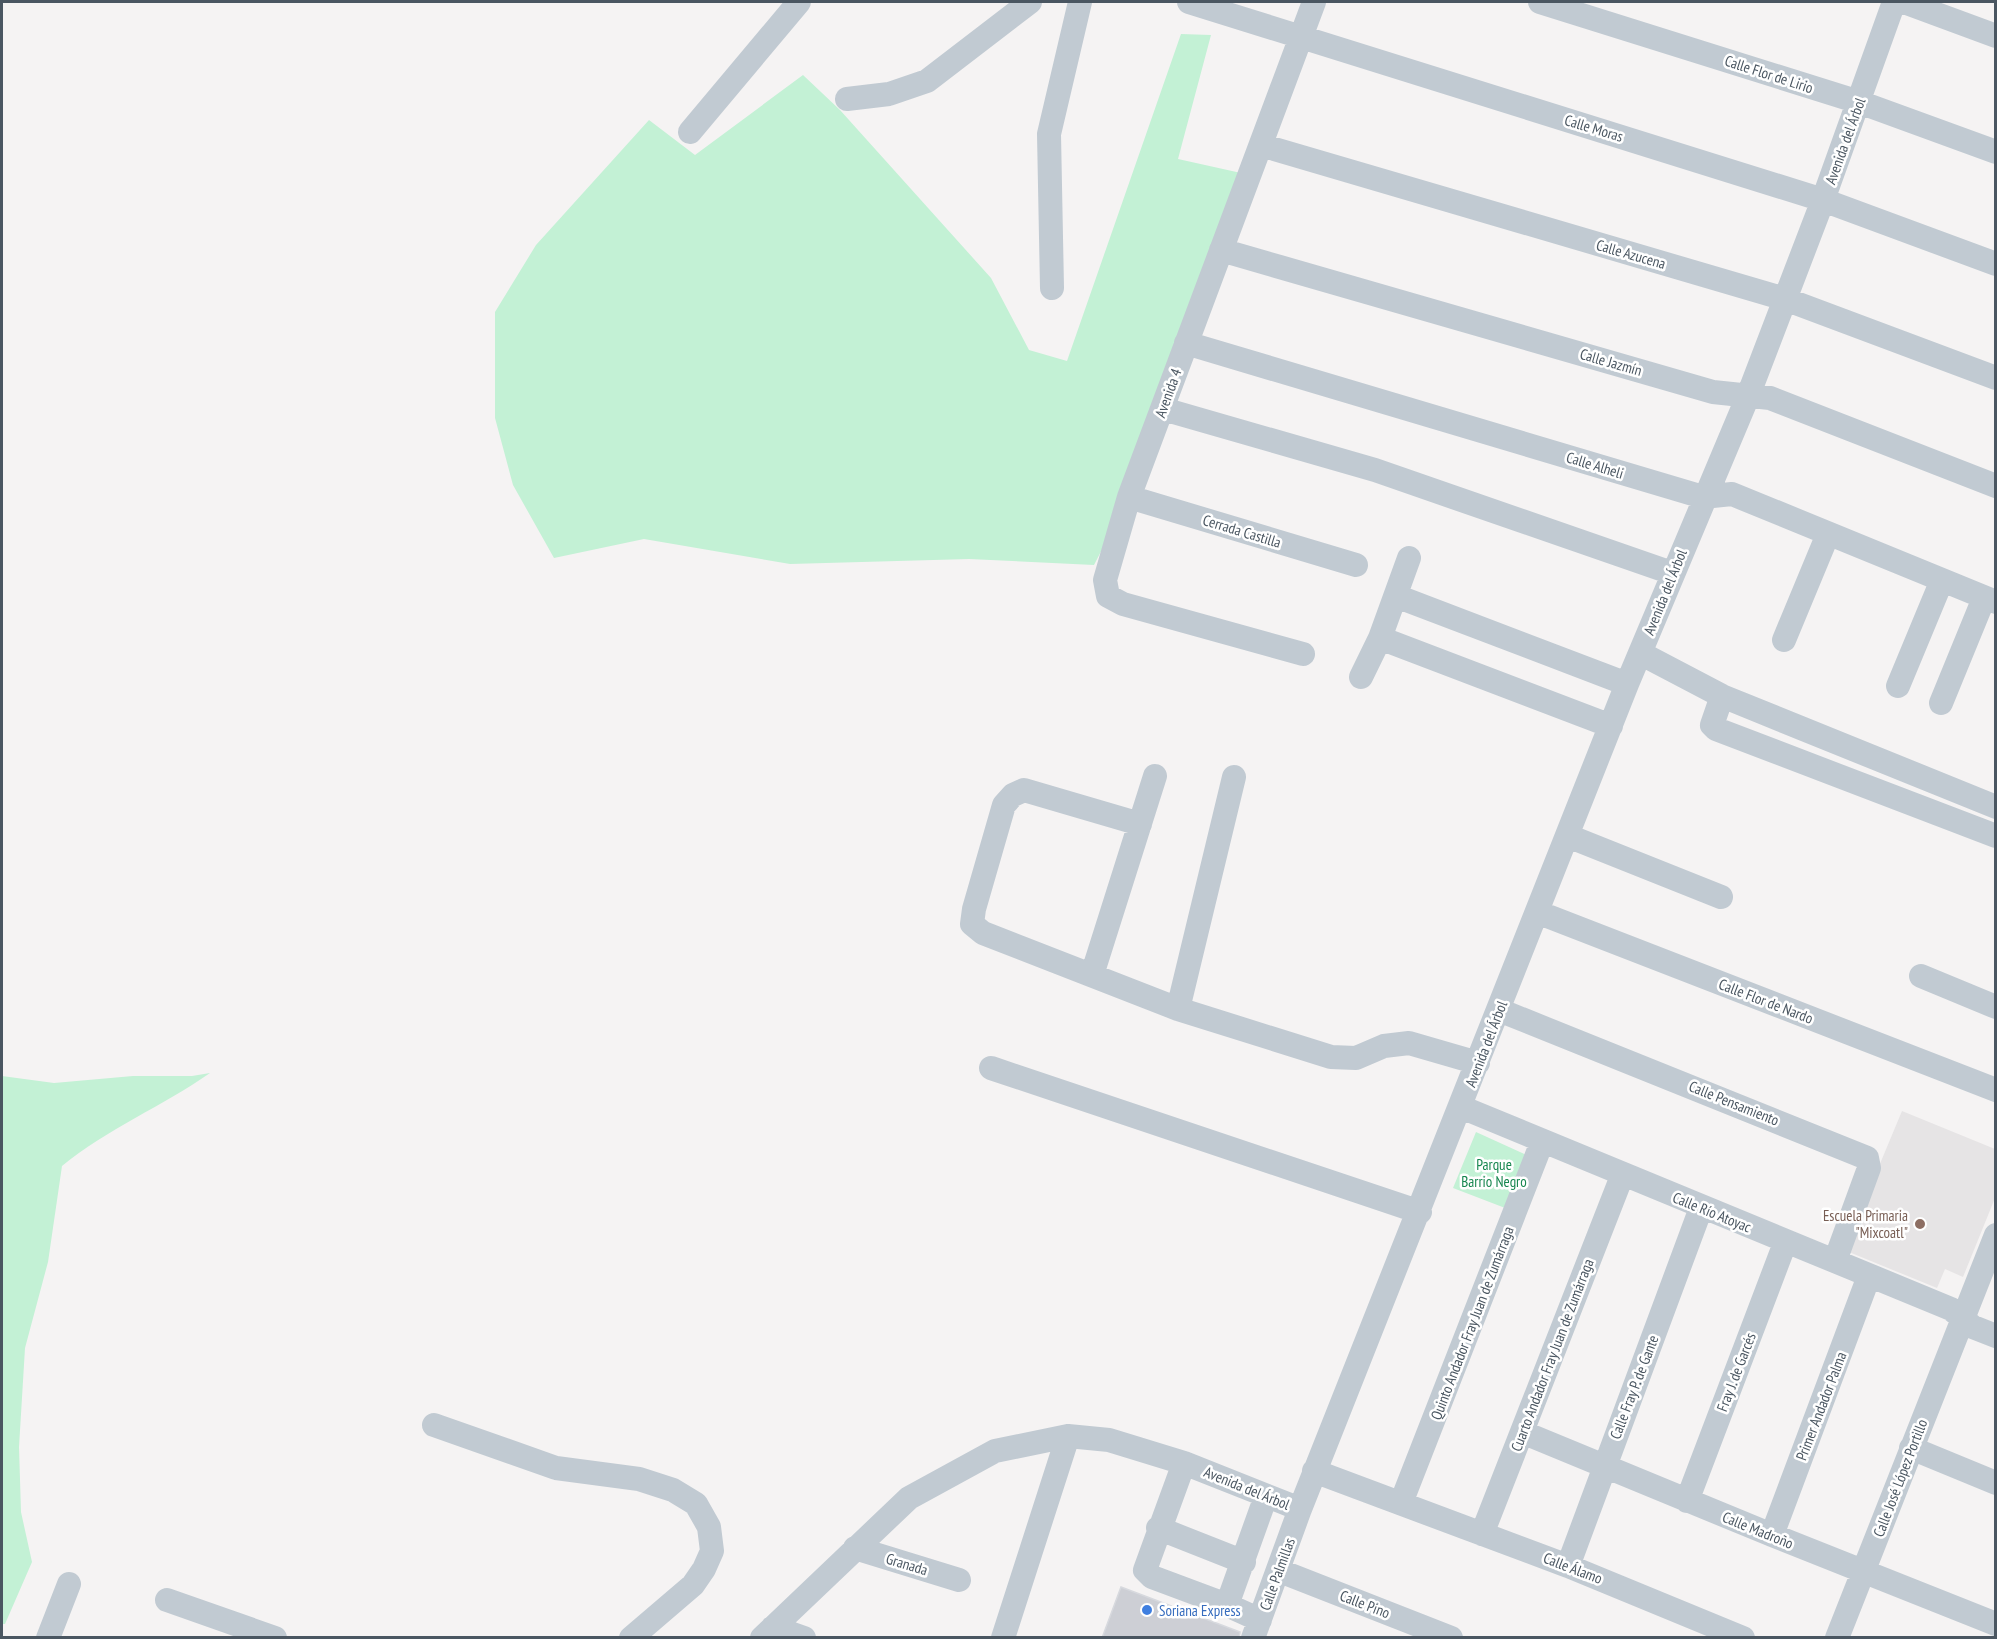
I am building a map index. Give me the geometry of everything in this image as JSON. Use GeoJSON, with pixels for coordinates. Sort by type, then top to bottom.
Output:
{"type":"FeatureCollection","features":[{"type":"Feature","properties":{"kind":"street"},"geometry":{"type":"LineString","coordinates":[[690,132],[800,2]]}},
{"type":"Feature","properties":{"kind":"street"},"geometry":{"type":"LineString","coordinates":[[847,99],[889,94],[927,81],[1030,2]]}},
{"type":"Feature","properties":{"kind":"street"},"geometry":{"type":"LineString","coordinates":[[1052,288],[1049,134],[1080,2]]}},
{"type":"Feature","properties":{"kind":"street","name":"Avenida 4"},"geometry":{"type":"LineString","coordinates":[[1304,654],[1123,604],[1108,596],[1105,580],[1129,497],[1163,409],[1202,295],[1314,2]]}},
{"type":"Feature","properties":{"kind":"street","name":"Calle Flor de Lirio"},"geometry":{"type":"LineString","coordinates":[[1540,2],[1859,102],[1995,152]]}},
{"type":"Feature","properties":{"kind":"street","name":"Avenida del Árbol"},"geometry":{"type":"LineString","coordinates":[[768,1632],[909,1498],[994,1451],[1068,1436],[1109,1440],[1184,1463],[1300,1509],[1420,1212],[1627,684],[1703,497],[1748,396],[1823,200],[1894,2]]}},
{"type":"Feature","properties":{"kind":"street"},"geometry":{"type":"LineString","coordinates":[[1904,2],[1995,36]]}},
{"type":"Feature","properties":{"kind":"street","name":"Calle Moras"},"geometry":{"type":"LineString","coordinates":[[1199,3],[1823,200],[1995,264]]}},
{"type":"Feature","properties":{"kind":"street","name":"Calle Azucena"},"geometry":{"type":"LineString","coordinates":[[1261,145],[1785,299],[1995,378]]}},
{"type":"Feature","properties":{"kind":"street","name":"Calle Jazmín"},"geometry":{"type":"LineString","coordinates":[[1221,250],[1713,392],[1770,398],[1995,486]]}},
{"type":"Feature","properties":{"kind":"street","name":"Calle Alheli"},"geometry":{"type":"LineString","coordinates":[[1186,343],[1703,497],[1732,494],[1990,600]]}},
{"type":"Feature","properties":{"kind":"street"},"geometry":{"type":"LineString","coordinates":[[1163,409],[1375,470],[1672,573]]}},
{"type":"Feature","properties":{"kind":"street","name":"Cerrada Castilla"},"geometry":{"type":"LineString","coordinates":[[1129,497],[1356,565]]}},
{"type":"Feature","properties":{"kind":"street"},"geometry":{"type":"LineString","coordinates":[[1784,640],[1828,534]]}},
{"type":"Feature","properties":{"kind":"street"},"geometry":{"type":"LineString","coordinates":[[1361,677],[1380,638],[1409,558]]}},
{"type":"Feature","properties":{"kind":"street"},"geometry":{"type":"LineString","coordinates":[[1898,686],[1942,580]]}},
{"type":"Feature","properties":{"kind":"street"},"geometry":{"type":"LineString","coordinates":[[1396,596],[1627,684]]}},
{"type":"Feature","properties":{"kind":"street"},"geometry":{"type":"LineString","coordinates":[[1941,703],[1990,600]]}},
{"type":"Feature","properties":{"kind":"street"},"geometry":{"type":"LineString","coordinates":[[1380,638],[1611,726]]}},
{"type":"Feature","properties":{"kind":"street"},"geometry":{"type":"LineString","coordinates":[[1640,653],[1722,696],[1995,807]]}},
{"type":"Feature","properties":{"kind":"street"},"geometry":{"type":"LineString","coordinates":[[1722,696],[1713,717],[1712,725],[1716,729],[1995,836]]}},
{"type":"Feature","properties":{"kind":"street"},"geometry":{"type":"LineString","coordinates":[[1092,975],[1155,776]]}},
{"type":"Feature","properties":{"kind":"street"},"geometry":{"type":"LineString","coordinates":[[1178,1009],[1234,777]]}},
{"type":"Feature","properties":{"kind":"street"},"geometry":{"type":"LineString","coordinates":[[1140,824],[1024,790],[1013,795],[1004,805],[974,909],[972,924],[983,933],[1178,1009],[1331,1057],[1356,1058],[1384,1046],[1409,1043],[1478,1063]]}},
{"type":"Feature","properties":{"kind":"street"},"geometry":{"type":"LineString","coordinates":[[1568,836],[1721,897]]}},
{"type":"Feature","properties":{"kind":"street","name":"Calle Flor de Nardo"},"geometry":{"type":"LineString","coordinates":[[1537,912],[1995,1090]]}},
{"type":"Feature","properties":{"kind":"street"},"geometry":{"type":"LineString","coordinates":[[1921,976],[1995,1007]]}},
{"type":"Feature","properties":{"kind":"street","name":"Calle Pensamiento"},"geometry":{"type":"LineString","coordinates":[[1499,1010],[1867,1158],[1869,1168],[1835,1261]]}},
{"type":"Feature","properties":{"kind":"street"},"geometry":{"type":"LineString","coordinates":[[991,1068],[1420,1212]]}},
{"type":"Feature","properties":{"kind":"street","name":"Calle Río Atoyac"},"geometry":{"type":"LineString","coordinates":[[1461,1107],[1622,1176],[1951,1309],[1973,1327],[1995,1336]]}},
{"type":"Feature","properties":{"kind":"street","name":"Quinto Andador Fray Juan de Zumárraga"},"geometry":{"type":"LineString","coordinates":[[1401,1503],[1542,1142]]}},
{"type":"Feature","properties":{"kind":"street","name":"Cuarto Andador Fray Juan de Zumárraga"},"geometry":{"type":"LineString","coordinates":[[1482,1534],[1622,1176]]}},
{"type":"Feature","properties":{"kind":"street","name":"Calle Fray P. de Gante"},"geometry":{"type":"LineString","coordinates":[[1568,1566],[1701,1208]]}},
{"type":"Feature","properties":{"kind":"street","name":"Calle José López Portillo"},"geometry":{"type":"LineString","coordinates":[[1837,1638],[1961,1317],[1990,1266],[1995,1235]]}},
{"type":"Feature","properties":{"kind":"street","name":"Fray J. de Garcés"},"geometry":{"type":"LineString","coordinates":[[1687,1501],[1785,1242]]}},
{"type":"Feature","properties":{"kind":"street","name":"Primer Andador Palma"},"geometry":{"type":"LineString","coordinates":[[1772,1535],[1869,1276]]}},
{"type":"Feature","properties":{"kind":"street"},"geometry":{"type":"LineString","coordinates":[[434,1425],[556,1468],[639,1479],[673,1490],[696,1504],[709,1527],[712,1551],[704,1569],[693,1585],[631,1638]]}},
{"type":"Feature","properties":{"kind":"street","name":"Calle Madroño"},"geometry":{"type":"LineString","coordinates":[[1522,1432],[1687,1501],[1995,1624]]}},
{"type":"Feature","properties":{"kind":"street"},"geometry":{"type":"LineString","coordinates":[[1003,1638],[1068,1436]]}},
{"type":"Feature","properties":{"kind":"street"},"geometry":{"type":"LineString","coordinates":[[1911,1448],[1995,1483]]}},
{"type":"Feature","properties":{"kind":"street"},"geometry":{"type":"LineString","coordinates":[[1184,1463],[1158,1528],[1145,1570],[1152,1577],[1227,1605],[1257,1629]]}},
{"type":"Feature","properties":{"kind":"street","name":"Calle Álamo"},"geometry":{"type":"LineString","coordinates":[[1314,1471],[1568,1566],[1743,1638]]}},
{"type":"Feature","properties":{"kind":"street"},"geometry":{"type":"LineString","coordinates":[[1227,1605],[1266,1496]]}},
{"type":"Feature","properties":{"kind":"street","name":"Calle Palmillas"},"geometry":{"type":"LineString","coordinates":[[1257,1629],[1280,1571],[1300,1509]]}},
{"type":"Feature","properties":{"kind":"street"},"geometry":{"type":"LineString","coordinates":[[1158,1528],[1244,1562]]}},
{"type":"Feature","properties":{"kind":"street","name":"Granada"},"geometry":{"type":"LineString","coordinates":[[855,1548],[959,1580]]}},
{"type":"Feature","properties":{"kind":"street","name":"Calle Pino"},"geometry":{"type":"LineString","coordinates":[[1280,1571],[1451,1638]]}},
{"type":"Feature","properties":{"kind":"street"},"geometry":{"type":"LineString","coordinates":[[48,1638],[69,1584]]}},
{"type":"Feature","properties":{"kind":"street"},"geometry":{"type":"LineString","coordinates":[[167,1600],[275,1638]]}},
{"type":"Feature","properties":{"kind":"street"},"geometry":{"type":"LineString","coordinates":[[768,1632],[804,1638]]}},
{"type":"Feature","properties":{"kind":"shaded area","name":"Escuela Primaria \"Mixcoatl\""},"geometry":{"type":"Polygon","coordinates":[[[1902,1111],[1995,1149],[1995,1198],[1963,1277],[1945,1269],[1937,1288],[1844,1250],[1902,1111]]]}},
{"type":"Feature","properties":{"kind":"green space"},"geometry":{"type":"Polygon","coordinates":[[[1181,34],[1211,35],[1178,159],[1241,173],[1129,497],[1094,565],[969,559],[790,564],[644,539],[554,558],[513,485],[495,418],[495,312],[536,245],[649,120],[695,155],[803,75],[840,110],[991,278],[1029,350],[1067,361],[1181,34]]]}},
{"type":"Feature","properties":{"kind":"green space"},"geometry":{"type":"Polygon","coordinates":[[[210,1073],[98,1140],[62,1166],[48,1262],[25,1348],[19,1447],[21,1512],[32,1562],[5,1624],[2,1624],[2,1076],[54,1083],[133,1076],[192,1076],[210,1073]]]}},
{"type":"Feature","properties":{"kind":"green space","name":"Parque Barrio Negro"},"geometry":{"type":"Polygon","coordinates":[[[1476,1132],[1533,1158],[1513,1211],[1453,1188],[1476,1132]]]}},
{"type":"Feature","properties":{"kind":"building","name":"Soriana Express"},"geometry":{"type":"Polygon","coordinates":[[[1121,1587],[1240,1632],[1239,1638],[1102,1638],[1121,1587]]]}},
{"type":"Feature","properties":{"kind":"place","name":"Escuela Primaria \"Mixcoatl\""},"geometry":{"type":"Point","coordinates":[1920,1224]}},
{"type":"Feature","properties":{"kind":"place","name":"Soriana Express"},"geometry":{"type":"Point","coordinates":[1147,1610]}}]}
